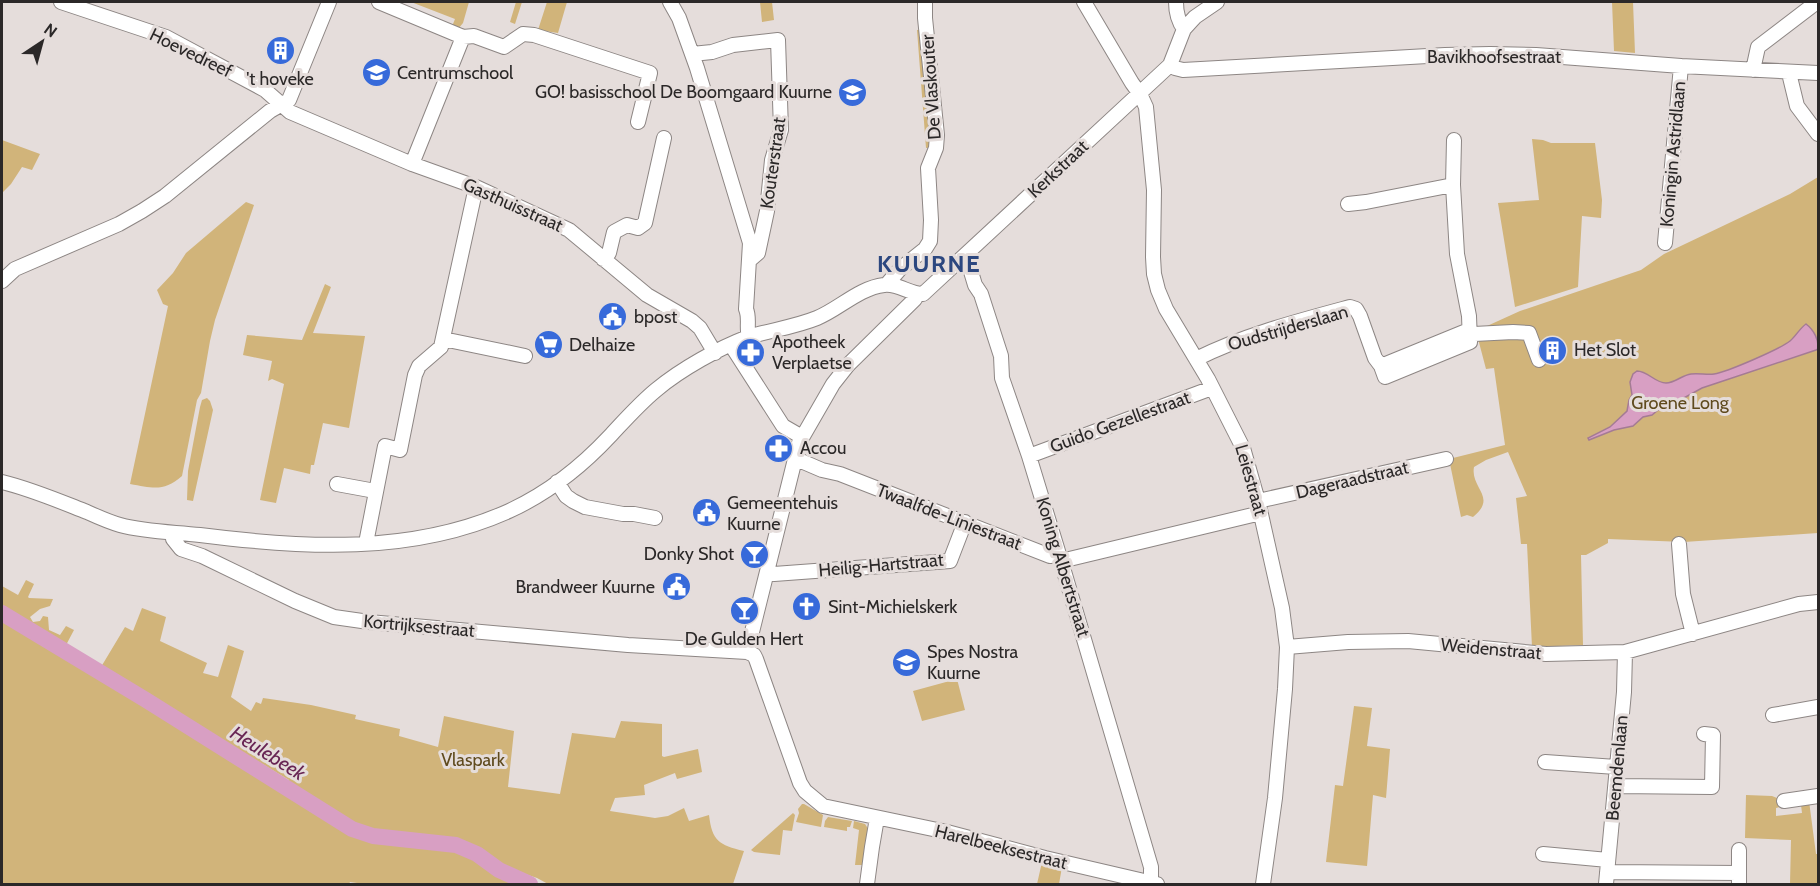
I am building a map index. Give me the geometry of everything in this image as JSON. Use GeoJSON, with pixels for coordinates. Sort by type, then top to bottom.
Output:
{"type":"FeatureCollection","features":[{"type":"Feature","properties":{"kind":"street","name":"Hoevedreef"},"geometry":{"type":"LineString","coordinates":[[61,2],[95,7],[166,37],[265,90],[281,104]]}},
{"type":"Feature","properties":{"kind":"street"},"geometry":{"type":"LineString","coordinates":[[2,281],[15,269],[119,224],[142,211],[165,196],[270,111],[289,100],[329,2]]}},
{"type":"Feature","properties":{"kind":"street"},"geometry":{"type":"LineString","coordinates":[[379,2],[463,37],[474,36],[504,47],[523,34],[534,35],[650,73],[638,122]]}},
{"type":"Feature","properties":{"kind":"street","name":"Kouterstraat"},"geometry":{"type":"LineString","coordinates":[[670,2],[679,18],[692,54],[750,243],[746,309],[749,337]]}},
{"type":"Feature","properties":{"kind":"street","name":"De Vlaskouter"},"geometry":{"type":"LineString","coordinates":[[887,284],[900,269],[925,249],[931,238],[928,168],[936,148],[937,135],[925,18],[926,2]]}},
{"type":"Feature","properties":{"kind":"street","name":"Leiestraat"},"geometry":{"type":"LineString","coordinates":[[1084,2],[1146,107],[1154,190],[1154,274],[1158,290],[1166,309],[1196,359],[1243,448],[1282,608],[1287,647],[1286,689],[1263,885]]}},
{"type":"Feature","properties":{"kind":"street"},"geometry":{"type":"LineString","coordinates":[[1176,2],[1179,23],[1184,29],[1195,16],[1217,2]]}},
{"type":"Feature","properties":{"kind":"street"},"geometry":{"type":"LineString","coordinates":[[1754,70],[1758,47],[1817,2]]}},
{"type":"Feature","properties":{"kind":"street","name":"Kerkstraat"},"geometry":{"type":"LineString","coordinates":[[751,649],[794,458],[802,437],[833,384],[843,371],[915,299],[915,294],[923,294],[1170,65],[1184,29]]}},
{"type":"Feature","properties":{"kind":"street"},"geometry":{"type":"LineString","coordinates":[[412,164],[463,37]]}},
{"type":"Feature","properties":{"kind":"street","name":"Kouterstraat"},"geometry":{"type":"LineString","coordinates":[[692,54],[712,52],[733,45],[778,40],[781,130],[772,160],[758,252],[749,261]]}},
{"type":"Feature","properties":{"kind":"street","name":"Bavikhoofsestraat"},"geometry":{"type":"LineString","coordinates":[[1170,65],[1183,70],[1490,54],[1818,73]]}},
{"type":"Feature","properties":{"kind":"street","name":"Koningin Astridlaan"},"geometry":{"type":"LineString","coordinates":[[1665,243],[1681,66]]}},
{"type":"Feature","properties":{"kind":"street"},"geometry":{"type":"LineString","coordinates":[[1789,73],[1797,106],[1818,134]]}},
{"type":"Feature","properties":{"kind":"street","name":"Gasthuisstraat"},"geometry":{"type":"LineString","coordinates":[[281,104],[290,112],[412,164],[476,187],[569,230],[647,295],[692,321],[715,353]]}},
{"type":"Feature","properties":{"kind":"street"},"geometry":{"type":"LineString","coordinates":[[603,259],[609,253],[614,232],[627,225],[638,228],[645,223],[664,138]]}},
{"type":"Feature","properties":{"kind":"street"},"geometry":{"type":"LineString","coordinates":[[1454,140],[1453,185],[1457,254],[1469,316],[1469,330],[1474,334],[1529,333],[1539,360]]}},
{"type":"Feature","properties":{"kind":"street"},"geometry":{"type":"LineString","coordinates":[[1348,204],[1453,185]]}},
{"type":"Feature","properties":{"kind":"street"},"geometry":{"type":"LineString","coordinates":[[366,543],[385,446],[400,450],[415,375],[419,366],[441,347],[476,187]]}},
{"type":"Feature","properties":{"kind":"street","name":"Koning Albertstraat"},"geometry":{"type":"LineString","coordinates":[[966,255],[1000,356],[1002,378],[1029,456],[1156,884]]}},
{"type":"Feature","properties":{"kind":"street"},"geometry":{"type":"LineString","coordinates":[[2,482],[25,487],[117,524],[138,529],[298,544],[397,541],[446,532],[509,511],[557,482],[609,437],[630,413],[659,387],[715,353],[749,337],[817,318],[873,287],[887,284],[915,294]]}},
{"type":"Feature","properties":{"kind":"street","name":"Oudstrijderslaan"},"geometry":{"type":"LineString","coordinates":[[1196,359],[1270,330],[1350,307],[1356,309],[1360,316],[1375,358],[1381,366],[1469,330]]}},
{"type":"Feature","properties":{"kind":"street"},"geometry":{"type":"LineString","coordinates":[[443,339],[525,356]]}},
{"type":"Feature","properties":{"kind":"street"},"geometry":{"type":"LineString","coordinates":[[731,345],[783,426],[802,437]]}},
{"type":"Feature","properties":{"kind":"street","name":"Guido Gezellestraat"},"geometry":{"type":"LineString","coordinates":[[1029,456],[1212,388]]}},
{"type":"Feature","properties":{"kind":"street","name":"Twaalfde-Liniestraat"},"geometry":{"type":"LineString","coordinates":[[794,458],[1060,558]]}},
{"type":"Feature","properties":{"kind":"street","name":"Dageraadstraat"},"geometry":{"type":"LineString","coordinates":[[1060,558],[1446,459]]}},
{"type":"Feature","properties":{"kind":"street"},"geometry":{"type":"LineString","coordinates":[[557,482],[566,496],[585,507],[654,518]]}},
{"type":"Feature","properties":{"kind":"street"},"geometry":{"type":"LineString","coordinates":[[337,484],[375,491]]}},
{"type":"Feature","properties":{"kind":"street","name":"Heilig-Hartstraat"},"geometry":{"type":"LineString","coordinates":[[768,572],[774,574],[808,572],[950,561],[965,522]]}},
{"type":"Feature","properties":{"kind":"street","name":"Kortrijksestraat"},"geometry":{"type":"LineString","coordinates":[[174,533],[173,539],[181,549],[196,553],[295,601],[334,616],[381,623],[628,645],[751,649]]}},
{"type":"Feature","properties":{"kind":"street"},"geometry":{"type":"LineString","coordinates":[[191,534],[191,544],[196,553]]}},
{"type":"Feature","properties":{"kind":"street"},"geometry":{"type":"LineString","coordinates":[[1679,544],[1683,594],[1693,634]]}},
{"type":"Feature","properties":{"kind":"street","name":"Weidenstraat"},"geometry":{"type":"LineString","coordinates":[[1287,647],[1348,642],[1408,641],[1546,654],[1625,652],[1799,604],[1818,602]]}},
{"type":"Feature","properties":{"kind":"street","name":"Harelbeeksestraat"},"geometry":{"type":"LineString","coordinates":[[751,649],[764,679],[800,783],[805,791],[823,806],[947,832],[1156,884]]}},
{"type":"Feature","properties":{"kind":"street","name":"Beemdenlaan"},"geometry":{"type":"LineString","coordinates":[[1607,872],[1624,692],[1625,652]]}},
{"type":"Feature","properties":{"kind":"street"},"geometry":{"type":"LineString","coordinates":[[1773,715],[1818,707]]}},
{"type":"Feature","properties":{"kind":"street"},"geometry":{"type":"LineString","coordinates":[[1616,786],[1712,787],[1713,735]]}},
{"type":"Feature","properties":{"kind":"street"},"geometry":{"type":"LineString","coordinates":[[1545,762],[1616,767]]}},
{"type":"Feature","properties":{"kind":"street"},"geometry":{"type":"LineString","coordinates":[[1784,801],[1818,796]]}},
{"type":"Feature","properties":{"kind":"street"},"geometry":{"type":"LineString","coordinates":[[867,885],[878,818]]}},
{"type":"Feature","properties":{"kind":"street"},"geometry":{"type":"LineString","coordinates":[[1543,854],[1607,872],[1739,879],[1739,850]]}},
{"type":"Feature","properties":{"kind":"green space"},"geometry":{"type":"Polygon","coordinates":[[[411,2],[469,2],[463,23],[458,29],[451,29],[455,19],[411,2]]]}},
{"type":"Feature","properties":{"kind":"green space"},"geometry":{"type":"Polygon","coordinates":[[[516,2],[522,2],[515,24],[510,22],[516,2]]]}},
{"type":"Feature","properties":{"kind":"green space"},"geometry":{"type":"Polygon","coordinates":[[[547,2],[567,2],[558,33],[538,30],[547,2]]]}},
{"type":"Feature","properties":{"kind":"green space"},"geometry":{"type":"Polygon","coordinates":[[[760,2],[772,2],[774,20],[762,22],[760,2]]]}},
{"type":"Feature","properties":{"kind":"green space"},"geometry":{"type":"Polygon","coordinates":[[[1612,2],[1633,2],[1635,53],[1614,51],[1612,2]]]}},
{"type":"Feature","properties":{"kind":"green space"},"geometry":{"type":"Polygon","coordinates":[[[924,29],[934,147],[926,148],[917,30],[924,29]]]}},
{"type":"Feature","properties":{"kind":"green space"},"geometry":{"type":"Polygon","coordinates":[[[1532,139],[1551,143],[1595,143],[1602,200],[1601,218],[1582,216],[1578,287],[1515,307],[1498,203],[1539,200],[1532,139]]]}},
{"type":"Feature","properties":{"kind":"green space"},"geometry":{"type":"Polygon","coordinates":[[[2,140],[40,154],[32,170],[22,167],[2,193],[2,140]]]}},
{"type":"Feature","properties":{"kind":"green space","name":"Groene Long"},"geometry":{"type":"Polygon","coordinates":[[[1818,177],[1818,533],[1684,542],[1608,539],[1608,543],[1586,555],[1581,555],[1583,645],[1532,647],[1527,544],[1521,544],[1516,498],[1527,496],[1508,452],[1474,467],[1483,504],[1473,517],[1467,515],[1461,517],[1449,459],[1505,445],[1494,368],[1486,369],[1476,331],[1520,311],[1641,270],[1664,254],[1790,194],[1818,177]]]}},
{"type":"Feature","properties":{"kind":"green space"},"geometry":{"type":"Polygon","coordinates":[[[246,202],[254,205],[215,320],[182,476],[164,487],[130,484],[168,306],[163,304],[157,290],[173,273],[186,253],[246,202]]]}},
{"type":"Feature","properties":{"kind":"green space"},"geometry":{"type":"Polygon","coordinates":[[[325,284],[331,287],[313,333],[365,336],[349,428],[323,423],[310,474],[284,468],[276,503],[260,500],[284,384],[272,379],[268,381],[272,361],[243,355],[247,335],[302,340],[325,284]]]}},
{"type":"Feature","properties":{"kind":"green space"},"geometry":{"type":"Polygon","coordinates":[[[207,398],[213,410],[193,501],[187,500],[188,471],[200,407],[202,400],[207,398]]]}},
{"type":"Feature","properties":{"kind":"green space"},"geometry":{"type":"Polygon","coordinates":[[[26,580],[34,584],[29,598],[53,599],[50,606],[40,609],[30,617],[33,622],[40,621],[43,616],[48,617],[49,630],[60,635],[66,626],[74,630],[65,647],[2,610],[2,586],[18,595],[26,580]]]}},
{"type":"Feature","properties":{"kind":"green space","name":"Vlaspark"},"geometry":{"type":"Polygon","coordinates":[[[142,608],[166,617],[160,641],[207,663],[203,673],[218,677],[228,645],[244,651],[231,697],[251,711],[256,702],[261,704],[263,698],[311,705],[356,715],[355,719],[400,729],[399,736],[438,747],[444,716],[514,731],[508,787],[560,794],[572,733],[615,738],[621,721],[662,724],[662,756],[698,749],[702,772],[677,779],[675,773],[644,785],[645,795],[615,798],[610,811],[655,818],[668,816],[684,808],[689,821],[709,815],[712,831],[718,840],[744,851],[733,884],[548,884],[507,868],[485,852],[464,844],[368,832],[354,828],[288,785],[289,780],[101,667],[125,627],[133,631],[142,608]]]}},
{"type":"Feature","properties":{"kind":"green space"},"geometry":{"type":"Polygon","coordinates":[[[2,621],[95,675],[346,832],[370,841],[448,850],[463,854],[517,884],[364,884],[350,882],[349,884],[2,884],[2,621]]]}},
{"type":"Feature","properties":{"kind":"green space"},"geometry":{"type":"Polygon","coordinates":[[[957,679],[965,710],[922,721],[913,691],[957,679]]]}},
{"type":"Feature","properties":{"kind":"green space"},"geometry":{"type":"Polygon","coordinates":[[[1354,706],[1372,708],[1367,746],[1390,749],[1386,798],[1373,795],[1367,866],[1326,862],[1335,785],[1343,786],[1354,706]]]}},
{"type":"Feature","properties":{"kind":"green space"},"geometry":{"type":"Polygon","coordinates":[[[1746,795],[1777,798],[1780,807],[1776,808],[1776,816],[1802,813],[1801,805],[1809,801],[1816,854],[1818,854],[1818,884],[1790,884],[1791,840],[1745,838],[1746,795]]]}},
{"type":"Feature","properties":{"kind":"green space"},"geometry":{"type":"Polygon","coordinates":[[[802,804],[823,815],[821,827],[796,822],[798,809],[802,804]]]}},
{"type":"Feature","properties":{"kind":"green space"},"geometry":{"type":"Polygon","coordinates":[[[793,813],[795,815],[792,831],[783,830],[780,855],[751,850],[793,813]]]}},
{"type":"Feature","properties":{"kind":"green space"},"geometry":{"type":"Polygon","coordinates":[[[828,817],[852,821],[847,831],[824,827],[828,817]]]}},
{"type":"Feature","properties":{"kind":"green space"},"geometry":{"type":"Polygon","coordinates":[[[854,821],[865,824],[869,830],[864,865],[855,865],[859,830],[853,828],[854,821]]]}},
{"type":"Feature","properties":{"kind":"green space"},"geometry":{"type":"Polygon","coordinates":[[[1042,862],[1062,867],[1059,884],[1037,884],[1042,862]]]}},
{"type":"Feature","properties":{"kind":"shaded area"},"geometry":{"type":"Polygon","coordinates":[[[1806,324],[1815,335],[1818,349],[1702,388],[1652,415],[1643,417],[1633,426],[1614,430],[1589,440],[1588,438],[1610,427],[1627,411],[1632,395],[1630,382],[1637,371],[1666,383],[1691,374],[1721,372],[1784,345],[1806,324]]]}},
{"type":"Feature","properties":{"kind":"waterway","name":"Heulebeek"},"geometry":{"type":"LineString","coordinates":[[2,613],[352,829],[373,836],[456,845],[477,854],[499,870],[530,884]]}},
{"type":"Feature","properties":{"kind":"place","name":"'t hoveke"},"geometry":{"type":"Point","coordinates":[280,50]}},
{"type":"Feature","properties":{"kind":"place","name":"Centrumschool"},"geometry":{"type":"Point","coordinates":[376,73]}},
{"type":"Feature","properties":{"kind":"place","name":"GO! basisschool De Boomgaard Kuurne"},"geometry":{"type":"Point","coordinates":[853,92]}},
{"type":"Feature","properties":{"kind":"place","name":"bpost"},"geometry":{"type":"Point","coordinates":[613,317]}},
{"type":"Feature","properties":{"kind":"place","name":"Delhaize"},"geometry":{"type":"Point","coordinates":[548,345]}},
{"type":"Feature","properties":{"kind":"place","name":"Het Slot"},"geometry":{"type":"Point","coordinates":[1553,350]}},
{"type":"Feature","properties":{"kind":"place","name":"Apotheek Verplaetse"},"geometry":{"type":"Point","coordinates":[751,352]}},
{"type":"Feature","properties":{"kind":"place","name":"Accou"},"geometry":{"type":"Point","coordinates":[779,448]}},
{"type":"Feature","properties":{"kind":"place","name":"Gemeentehuis Kuurne"},"geometry":{"type":"Point","coordinates":[706,513]}},
{"type":"Feature","properties":{"kind":"place","name":"Donky Shot"},"geometry":{"type":"Point","coordinates":[755,554]}},
{"type":"Feature","properties":{"kind":"place","name":"Brandweer Kuurne"},"geometry":{"type":"Point","coordinates":[676,587]}},
{"type":"Feature","properties":{"kind":"place","name":"Sint-Michielskerk"},"geometry":{"type":"Point","coordinates":[807,607]}},
{"type":"Feature","properties":{"kind":"place","name":"De Gulden Hert"},"geometry":{"type":"Point","coordinates":[744,610]}},
{"type":"Feature","properties":{"kind":"place","name":"Spes Nostra Kuurne"},"geometry":{"type":"Point","coordinates":[906,662]}},
{"type":"Feature","properties":{"kind":"district","name":"KUURNE"},"geometry":{"type":"Point","coordinates":[929,264]}}]}
